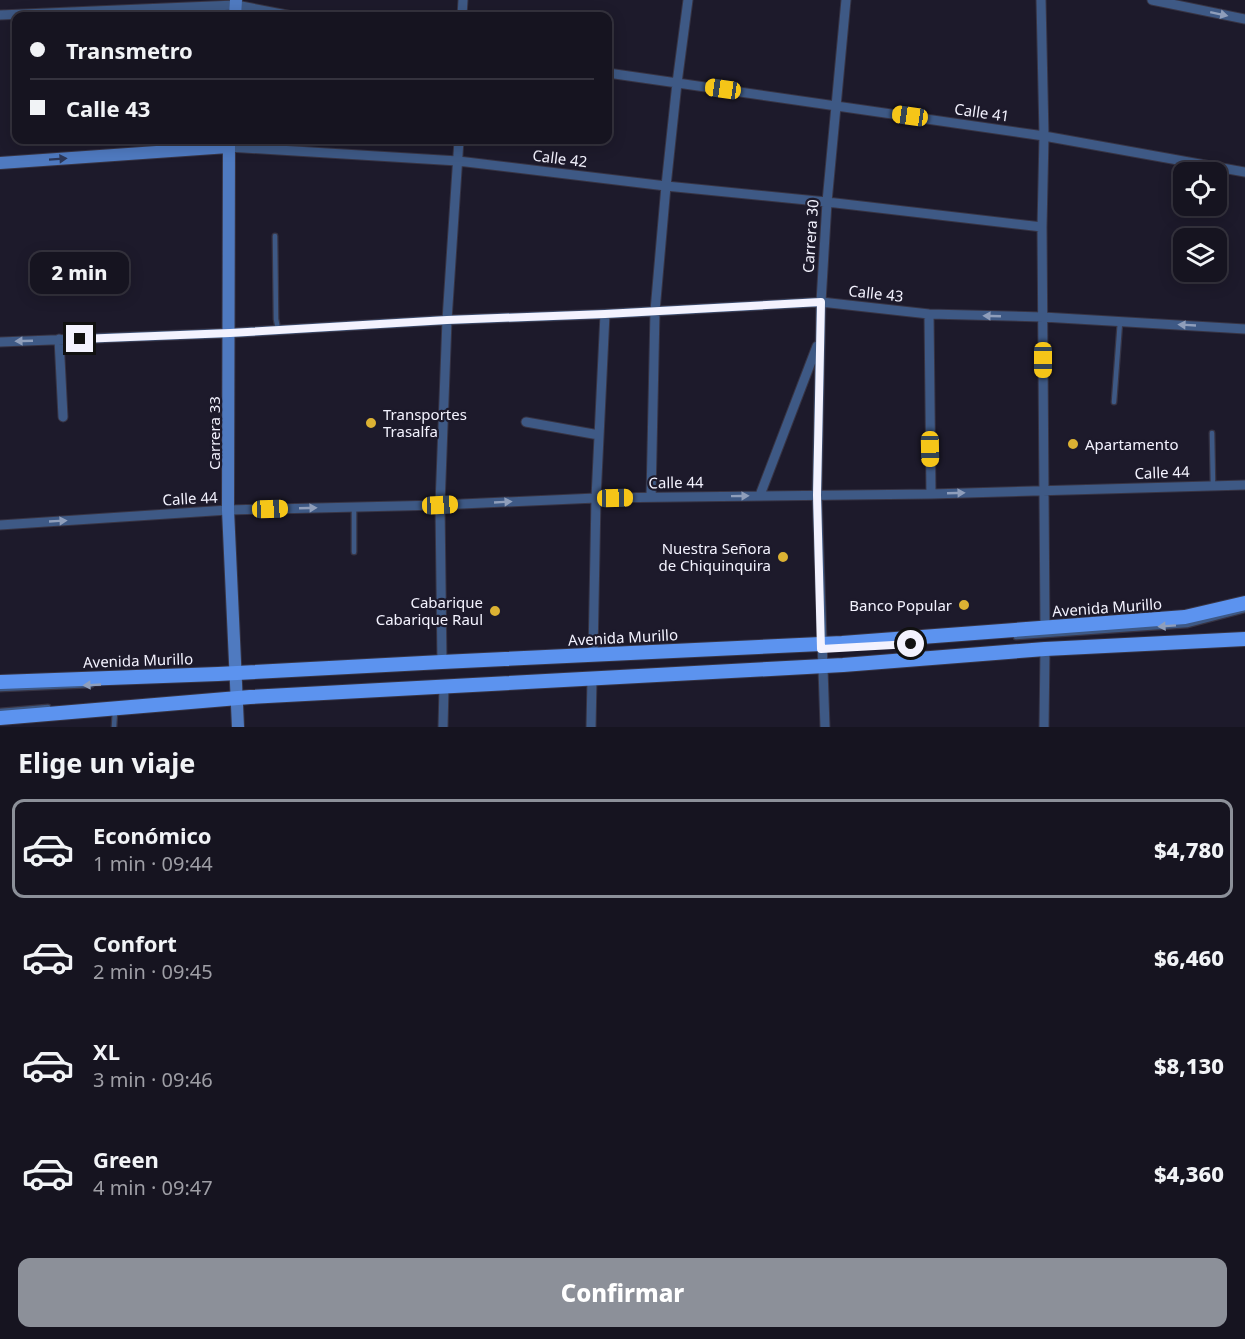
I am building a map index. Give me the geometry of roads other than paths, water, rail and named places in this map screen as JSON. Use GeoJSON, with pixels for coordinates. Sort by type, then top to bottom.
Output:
{"type":"FeatureCollection","features":[{"type":"Feature","properties":{"kind":"main road","name":"Avenida Murillo"},"geometry":{"type":"LineString","coordinates":[[0,682],[236,676],[442,662],[821,647],[1185,617],[1245,603]]}},
{"type":"Feature","properties":{"kind":"main road"},"geometry":{"type":"LineString","coordinates":[[0,718],[237,695],[592,679],[823,661],[1239,636]]}},
{"type":"Feature","properties":{"kind":"street"},"geometry":{"type":"LineString","coordinates":[[651,497],[655,311],[666,186],[688,0]]}},
{"type":"Feature","properties":{"kind":"street","name":"Carrera 30"},"geometry":{"type":"LineString","coordinates":[[825,727],[817,495],[821,302],[827,202],[846,0]]}},
{"type":"Feature","properties":{"kind":"street"},"geometry":{"type":"LineString","coordinates":[[1041,0],[1044,136],[1042,227],[1045,628]]}},
{"type":"Feature","properties":{"kind":"street"},"geometry":{"type":"LineString","coordinates":[[1152,0],[1245,19]]}},
{"type":"Feature","properties":{"kind":"street"},"geometry":{"type":"LineString","coordinates":[[88,12],[235,7],[267,12]]}},
{"type":"Feature","properties":{"kind":"street","name":"Calle 41"},"geometry":{"type":"LineString","coordinates":[[612,74],[1044,136],[1245,172]]}},
{"type":"Feature","properties":{"kind":"street","name":"Calle 42"},"geometry":{"type":"LineString","coordinates":[[0,163],[218,144]]}},
{"type":"Feature","properties":{"kind":"street","name":"Carrera 33"},"geometry":{"type":"LineString","coordinates":[[229,144],[228,510],[238,727]]}},
{"type":"Feature","properties":{"kind":"street","name":"Calle 42"},"geometry":{"type":"LineString","coordinates":[[242,144],[458,161],[1042,227]]}},
{"type":"Feature","properties":{"kind":"street"},"geometry":{"type":"LineString","coordinates":[[442,662],[440,505],[447,320],[459,144]]}},
{"type":"Feature","properties":{"kind":"street","name":"Calle 43"},"geometry":{"type":"LineString","coordinates":[[0,342],[230,333],[821,302],[929,314],[1043,317],[1245,329]]}},
{"type":"Feature","properties":{"kind":"street"},"geometry":{"type":"LineString","coordinates":[[593,655],[596,498],[605,314]]}},
{"type":"Feature","properties":{"kind":"street"},"geometry":{"type":"LineString","coordinates":[[929,314],[931,494]]}},
{"type":"Feature","properties":{"kind":"street"},"geometry":{"type":"LineString","coordinates":[[760,495],[820,338]]}},
{"type":"Feature","properties":{"kind":"street"},"geometry":{"type":"LineString","coordinates":[[59,339],[63,417]]}},
{"type":"Feature","properties":{"kind":"street"},"geometry":{"type":"LineString","coordinates":[[526,422],[599,435]]}},
{"type":"Feature","properties":{"kind":"street","name":"Calle 44"},"geometry":{"type":"LineString","coordinates":[[0,525],[228,510],[440,505],[596,498],[931,494],[1245,485]]}},
{"type":"Feature","properties":{"kind":"street"},"geometry":{"type":"LineString","coordinates":[[1044,727],[1046,649]]}},
{"type":"Feature","properties":{"kind":"street"},"geometry":{"type":"LineString","coordinates":[[591,727],[592,679]]}},
{"type":"Feature","properties":{"kind":"street"},"geometry":{"type":"LineString","coordinates":[[443,727],[444,687]]}},
{"type":"Feature","properties":{"kind":"lane"},"geometry":{"type":"LineString","coordinates":[[275,236],[278,330]]}},
{"type":"Feature","properties":{"kind":"lane"},"geometry":{"type":"LineString","coordinates":[[1114,402],[1120,321]]}},
{"type":"Feature","properties":{"kind":"lane"},"geometry":{"type":"LineString","coordinates":[[1212,433],[1214,486]]}},
{"type":"Feature","properties":{"kind":"lane"},"geometry":{"type":"LineString","coordinates":[[354,507],[354,552]]}},
{"type":"Feature","properties":{"kind":"lane"},"geometry":{"type":"LineString","coordinates":[[1009,637],[1187,625],[1245,610]]}},
{"type":"Feature","properties":{"kind":"lane"},"geometry":{"type":"LineString","coordinates":[[866,657],[1046,645],[1239,636]]}},
{"type":"Feature","properties":{"kind":"lane"},"geometry":{"type":"LineString","coordinates":[[172,682],[236,676],[937,642]]}},
{"type":"Feature","properties":{"kind":"lane"},"geometry":{"type":"LineString","coordinates":[[138,700],[772,663]]}},
{"type":"Feature","properties":{"kind":"lane"},"geometry":{"type":"LineString","coordinates":[[0,689],[92,685]]}},
{"type":"Feature","properties":{"kind":"lane"},"geometry":{"type":"LineString","coordinates":[[0,711],[58,706]]}},
{"type":"Feature","properties":{"kind":"lane"},"geometry":{"type":"LineString","coordinates":[[114,727],[115,708]]}},
{"type":"Feature","properties":{"kind":"place","name":"Transportes Trasalfa"},"geometry":{"type":"Point","coordinates":[371,423]}},
{"type":"Feature","properties":{"kind":"place","name":"Apartamento"},"geometry":{"type":"Point","coordinates":[1073,444]}},
{"type":"Feature","properties":{"kind":"place","name":"Nuestra Señora de Chiquinquira"},"geometry":{"type":"Point","coordinates":[783,557]}},
{"type":"Feature","properties":{"kind":"place","name":"Banco Popular"},"geometry":{"type":"Point","coordinates":[964,605]}},
{"type":"Feature","properties":{"kind":"place","name":"Cabarique Cabarique Raul"},"geometry":{"type":"Point","coordinates":[495,611]}}]}
